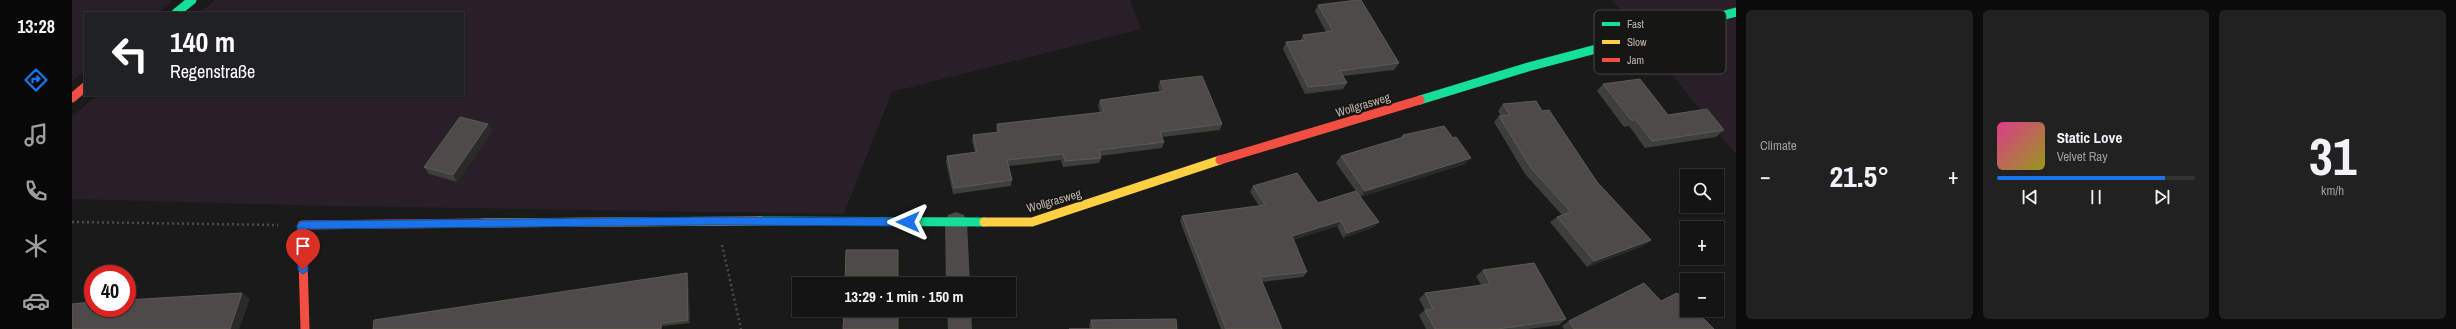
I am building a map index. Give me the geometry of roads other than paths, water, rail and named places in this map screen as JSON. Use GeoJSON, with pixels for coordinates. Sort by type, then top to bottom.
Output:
{"type":"FeatureCollection","features":[{"type":"Feature","properties":{"kind":"street"},"geometry":{"type":"LineString","coordinates":[[177,12],[192,0]]}},
{"type":"Feature","properties":{"kind":"street","name":"Wollgrasweg"},"geometry":{"type":"LineString","coordinates":[[1726,15],[1736,12]]}},
{"type":"Feature","properties":{"kind":"street","name":"Wollgrasweg"},"geometry":{"type":"LineString","coordinates":[[305,329],[302,225],[716,221],[1032,222],[1222,160],[1528,67],[1594,50]]}},
{"type":"Feature","properties":{"kind":"street"},"geometry":{"type":"LineString","coordinates":[[72,98],[84,88]]}},
{"type":"Feature","properties":{"kind":"street"},"geometry":{"type":"LineString","coordinates":[[956,222],[958,277]]}},
{"type":"Feature","properties":{"kind":"street"},"geometry":{"type":"LineString","coordinates":[[959,317],[960,329]]}}]}
